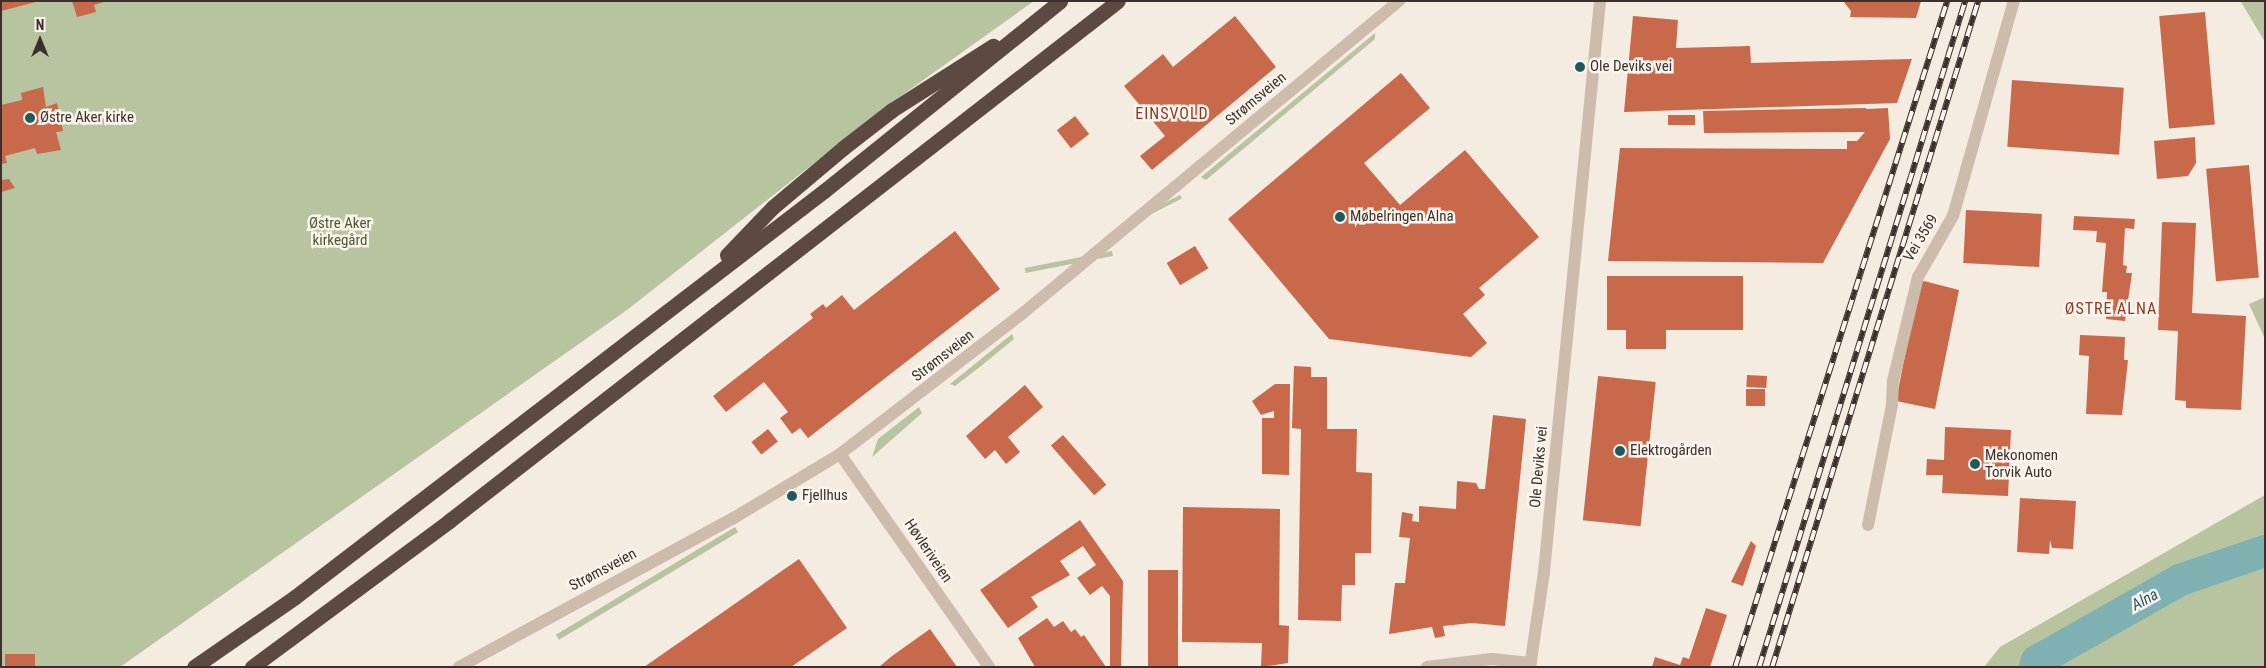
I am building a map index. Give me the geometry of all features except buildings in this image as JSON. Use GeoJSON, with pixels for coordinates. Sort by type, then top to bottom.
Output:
{"type":"FeatureCollection","features":[{"type":"Feature","properties":{"kind":"highway"},"geometry":{"type":"LineString","coordinates":[[194,667],[294,597],[709,276],[940,101],[1025,28],[1060,1]]}},
{"type":"Feature","properties":{"kind":"highway"},"geometry":{"type":"LineString","coordinates":[[252,667],[669,350],[1118,1]]}},
{"type":"Feature","properties":{"kind":"highway"},"geometry":{"type":"LineString","coordinates":[[709,276],[773,207],[843,148],[926,88],[1025,28]]}},
{"type":"Feature","properties":{"kind":"street","name":"Strømsveien"},"geometry":{"type":"LineString","coordinates":[[459,667],[732,519],[840,454],[1023,313],[1399,1]]}},
{"type":"Feature","properties":{"kind":"street","name":"Ole Deviks vei"},"geometry":{"type":"LineString","coordinates":[[1530,665],[1546,555],[1600,1]]}},
{"type":"Feature","properties":{"kind":"street","name":"Vei 3569"},"geometry":{"type":"LineString","coordinates":[[1868,525],[1892,405],[1893,381],[1918,277],[1953,216],[2014,1]]}},
{"type":"Feature","properties":{"kind":"street","name":"Høvleriveien"},"geometry":{"type":"LineString","coordinates":[[840,454],[990,667]]}},
{"type":"Feature","properties":{"kind":"street"},"geometry":{"type":"LineString","coordinates":[[1427,667],[1492,659],[1530,665]]}},
{"type":"Feature","properties":{"kind":"green space","name":"Østre Aker kirkegård"},"geometry":{"type":"Polygon","coordinates":[[[1,1],[1034,1],[884,108],[627,310],[120,667],[1,667],[1,1]]]}},
{"type":"Feature","properties":{"kind":"green space"},"geometry":{"type":"Polygon","coordinates":[[[2265,1],[2265,42],[2241,2],[2265,1]]]}},
{"type":"Feature","properties":{"kind":"green space"},"geometry":{"type":"Polygon","coordinates":[[[1375,33],[1375,39],[1206,180],[1201,177],[1375,33]]]}},
{"type":"Feature","properties":{"kind":"green space"},"geometry":{"type":"Polygon","coordinates":[[[1180,195],[1182,199],[1133,224],[1131,220],[1180,195]]]}},
{"type":"Feature","properties":{"kind":"green space"},"geometry":{"type":"Polygon","coordinates":[[[1112,251],[1113,256],[1026,273],[1025,268],[1112,251]]]}},
{"type":"Feature","properties":{"kind":"green space"},"geometry":{"type":"Polygon","coordinates":[[[2265,297],[2265,339],[2249,304],[2265,297]]]}},
{"type":"Feature","properties":{"kind":"green space"},"geometry":{"type":"Polygon","coordinates":[[[1012,334],[1014,339],[981,366],[955,386],[950,384],[1012,334]]]}},
{"type":"Feature","properties":{"kind":"green space"},"geometry":{"type":"Polygon","coordinates":[[[919,407],[922,413],[872,457],[878,439],[919,407]]]}},
{"type":"Feature","properties":{"kind":"green space"},"geometry":{"type":"Polygon","coordinates":[[[2265,495],[2265,667],[1984,667],[2000,647],[2265,495]]]}},
{"type":"Feature","properties":{"kind":"green space"},"geometry":{"type":"Polygon","coordinates":[[[735,527],[738,532],[559,640],[556,635],[735,527]]]}},
{"type":"Feature","properties":{"kind":"waterway","name":"Alna"},"geometry":{"type":"LineString","coordinates":[[2035,667],[2037,661],[2180,580],[2265,551]]}},
{"type":"Feature","properties":{"kind":"railway"},"geometry":{"type":"LineString","coordinates":[[1735,667],[1947,1]]}},
{"type":"Feature","properties":{"kind":"railway"},"geometry":{"type":"LineString","coordinates":[[1759,667],[1965,1]]}},
{"type":"Feature","properties":{"kind":"railway"},"geometry":{"type":"LineString","coordinates":[[1772,667],[1978,1]]}},
{"type":"Feature","properties":{"kind":"place","name":"Ole Deviks vei"},"geometry":{"type":"Point","coordinates":[1580,67]}},
{"type":"Feature","properties":{"kind":"place","name":"Østre Aker kirke"},"geometry":{"type":"Point","coordinates":[30,118]}},
{"type":"Feature","properties":{"kind":"place","name":"Møbelringen Alna"},"geometry":{"type":"Point","coordinates":[1340,217]}},
{"type":"Feature","properties":{"kind":"place","name":"Elektrogården"},"geometry":{"type":"Point","coordinates":[1620,451]}},
{"type":"Feature","properties":{"kind":"place","name":"Mekonomen Torvik Auto"},"geometry":{"type":"Point","coordinates":[1975,464]}},
{"type":"Feature","properties":{"kind":"place","name":"Fjellhus"},"geometry":{"type":"Point","coordinates":[792,496]}},
{"type":"Feature","properties":{"kind":"district","name":"EINSVOLD"},"geometry":{"type":"Point","coordinates":[1172,114]}},
{"type":"Feature","properties":{"kind":"district","name":"ØSTRE ALNA"},"geometry":{"type":"Point","coordinates":[2111,309]}}]}
